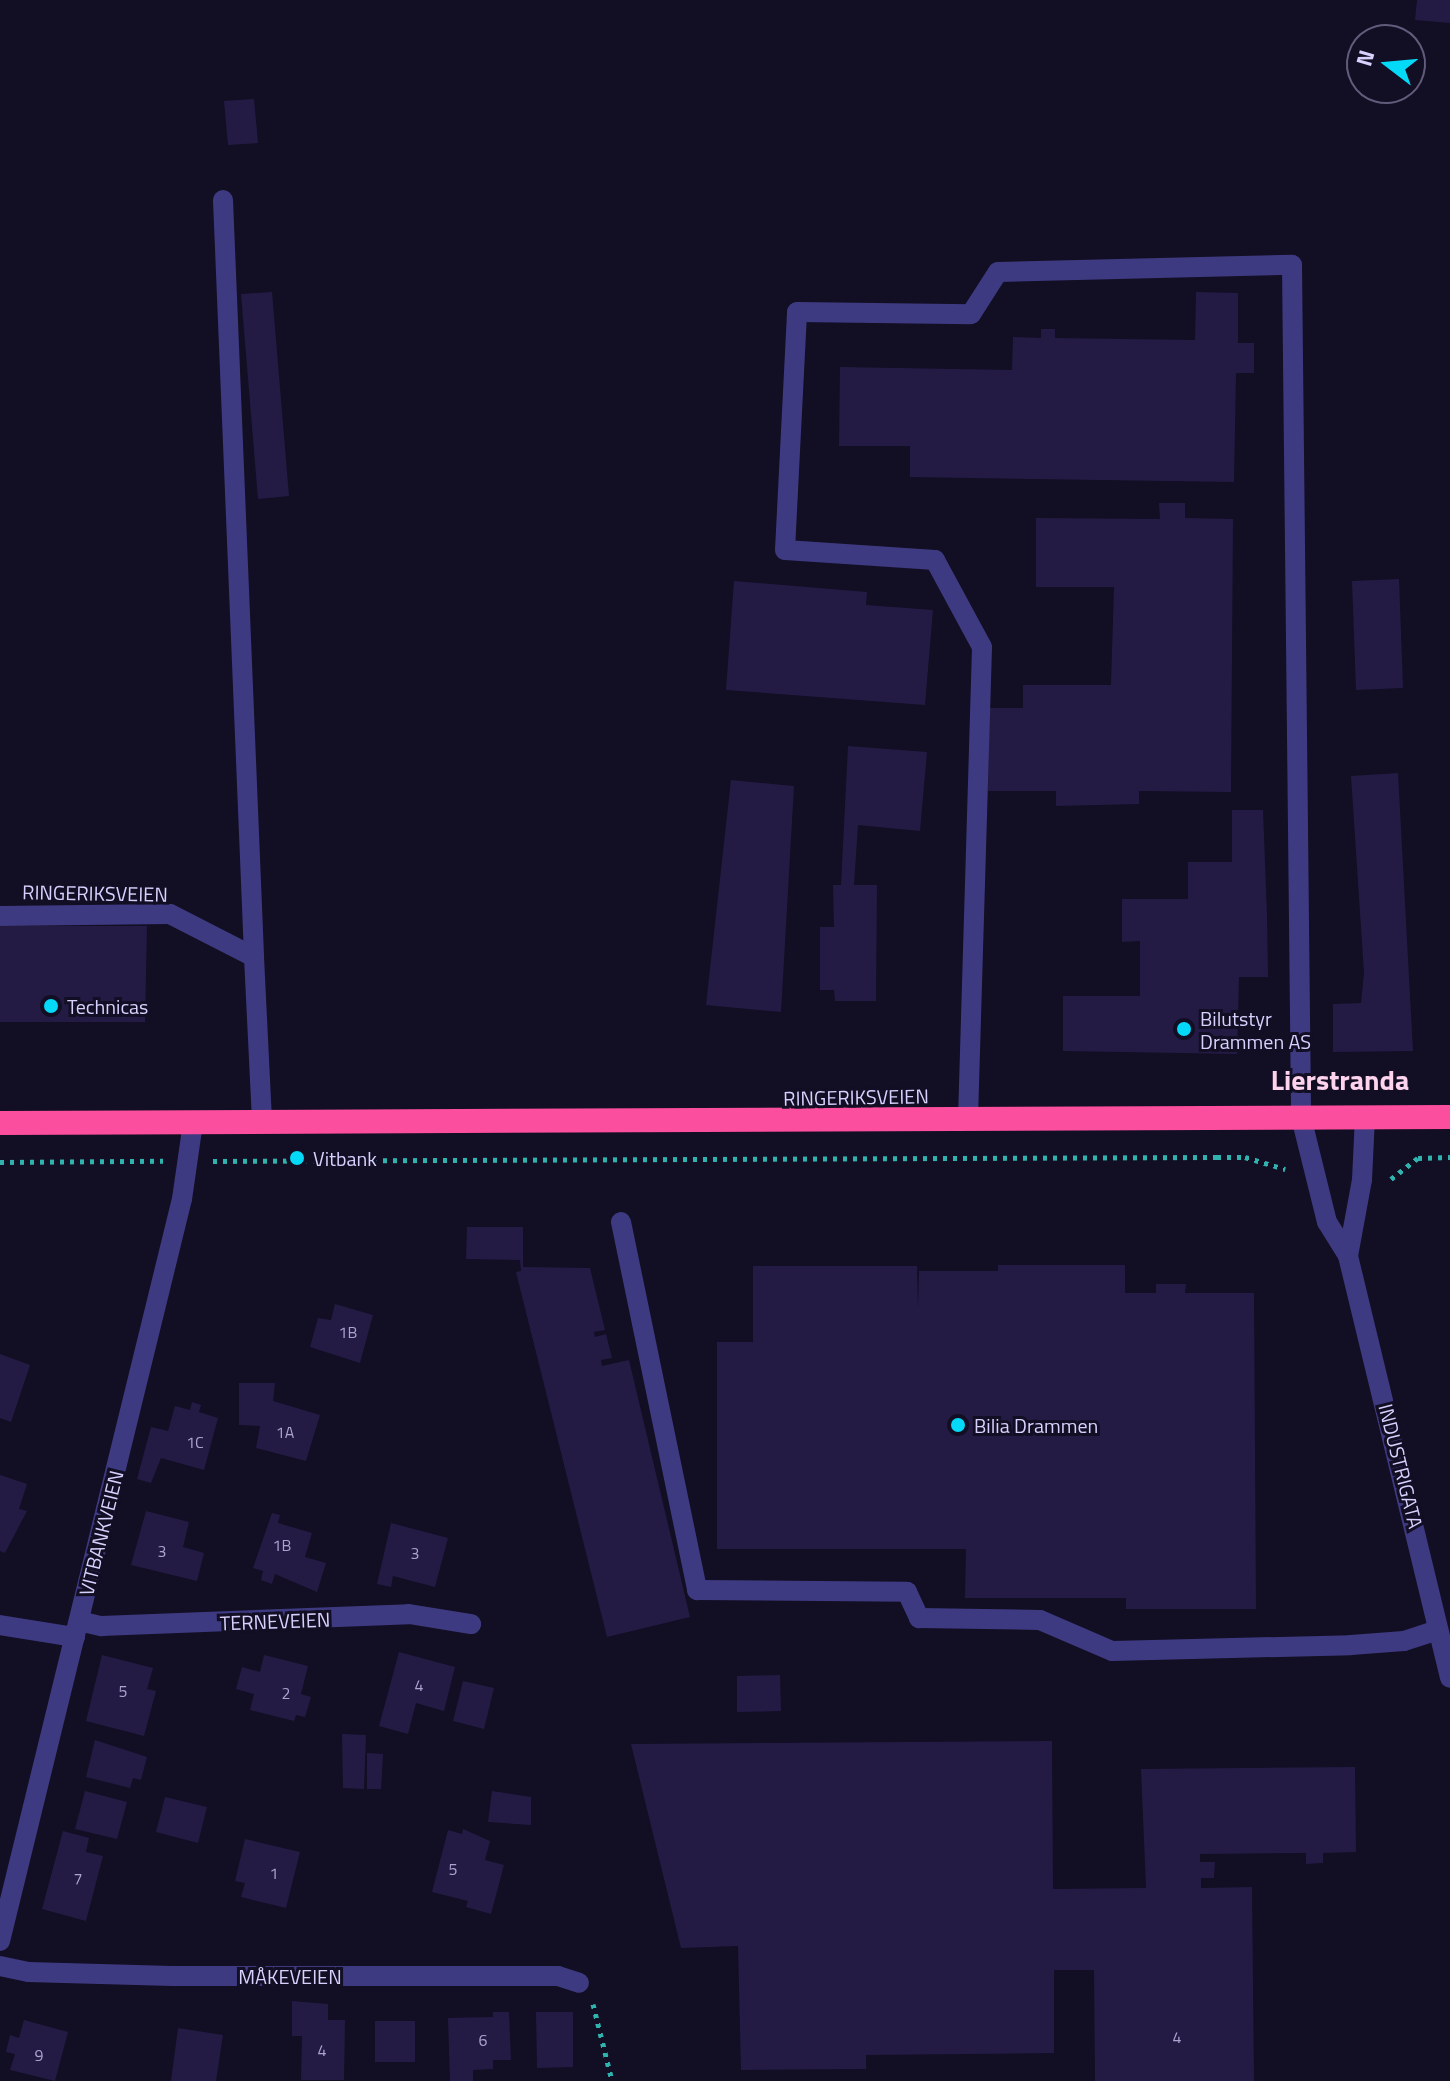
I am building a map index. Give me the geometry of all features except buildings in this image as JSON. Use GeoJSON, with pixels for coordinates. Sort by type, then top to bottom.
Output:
{"type":"FeatureCollection","features":[{"type":"Feature","properties":{"kind":"highway","name":"RINGERIKSVEIEN"},"geometry":{"type":"LineString","coordinates":[[0,1123],[1450,1117]]}},
{"type":"Feature","properties":{"kind":"street"},"geometry":{"type":"LineString","coordinates":[[223,200],[262,1123]]}},
{"type":"Feature","properties":{"kind":"street","name":"INDUSTRIGATA"},"geometry":{"type":"LineString","coordinates":[[968,1119],[982,647],[935,560],[785,550],[797,312],[971,314],[998,272],[1292,265],[1301,1117],[1327,1222],[1348,1256],[1450,1678]]}},
{"type":"Feature","properties":{"kind":"street","name":"RINGERIKSVEIEN"},"geometry":{"type":"LineString","coordinates":[[0,916],[170,914],[254,957]]}},
{"type":"Feature","properties":{"kind":"street","name":"INDUSTRIGATA"},"geometry":{"type":"LineString","coordinates":[[1348,1256],[1362,1180],[1365,1117]]}},
{"type":"Feature","properties":{"kind":"street","name":"VITBANKVEIEN"},"geometry":{"type":"LineString","coordinates":[[0,1941],[182,1199],[193,1123]]}},
{"type":"Feature","properties":{"kind":"street"},"geometry":{"type":"LineString","coordinates":[[621,1222],[697,1590],[907,1592],[919,1618],[1040,1620],[1112,1651],[1351,1645],[1404,1641],[1438,1630]]}},
{"type":"Feature","properties":{"kind":"street","name":"TERNEVEIEN"},"geometry":{"type":"LineString","coordinates":[[0,1625],[77,1629],[409,1614],[471,1624]]}},
{"type":"Feature","properties":{"kind":"street","name":"MÅKEVEIEN"},"geometry":{"type":"LineString","coordinates":[[0,1966],[28,1972],[172,1976],[558,1976],[579,1983]]}},
{"type":"Feature","properties":{"kind":"path"},"geometry":{"type":"LineString","coordinates":[[212,1161],[1245,1157],[1286,1169]]}},
{"type":"Feature","properties":{"kind":"path"},"geometry":{"type":"LineString","coordinates":[[1391,1179],[1418,1158],[1450,1157]]}},
{"type":"Feature","properties":{"kind":"path"},"geometry":{"type":"LineString","coordinates":[[0,1162],[168,1161]]}},
{"type":"Feature","properties":{"kind":"path"},"geometry":{"type":"LineString","coordinates":[[579,1983],[590,1993],[612,2081]]}},
{"type":"Feature","properties":{"kind":"place","name":"Technicas"},"geometry":{"type":"Point","coordinates":[51,1006]}},
{"type":"Feature","properties":{"kind":"place","name":"Bilutstyr Drammen AS"},"geometry":{"type":"Point","coordinates":[1184,1029]}},
{"type":"Feature","properties":{"kind":"place","name":"Vitbank"},"geometry":{"type":"Point","coordinates":[297,1158]}},
{"type":"Feature","properties":{"kind":"place","name":"Bilia Drammen"},"geometry":{"type":"Point","coordinates":[958,1425]}},
{"type":"Feature","properties":{"kind":"district","name":"Lierstranda"},"geometry":{"type":"Point","coordinates":[1340,1080]}}]}
